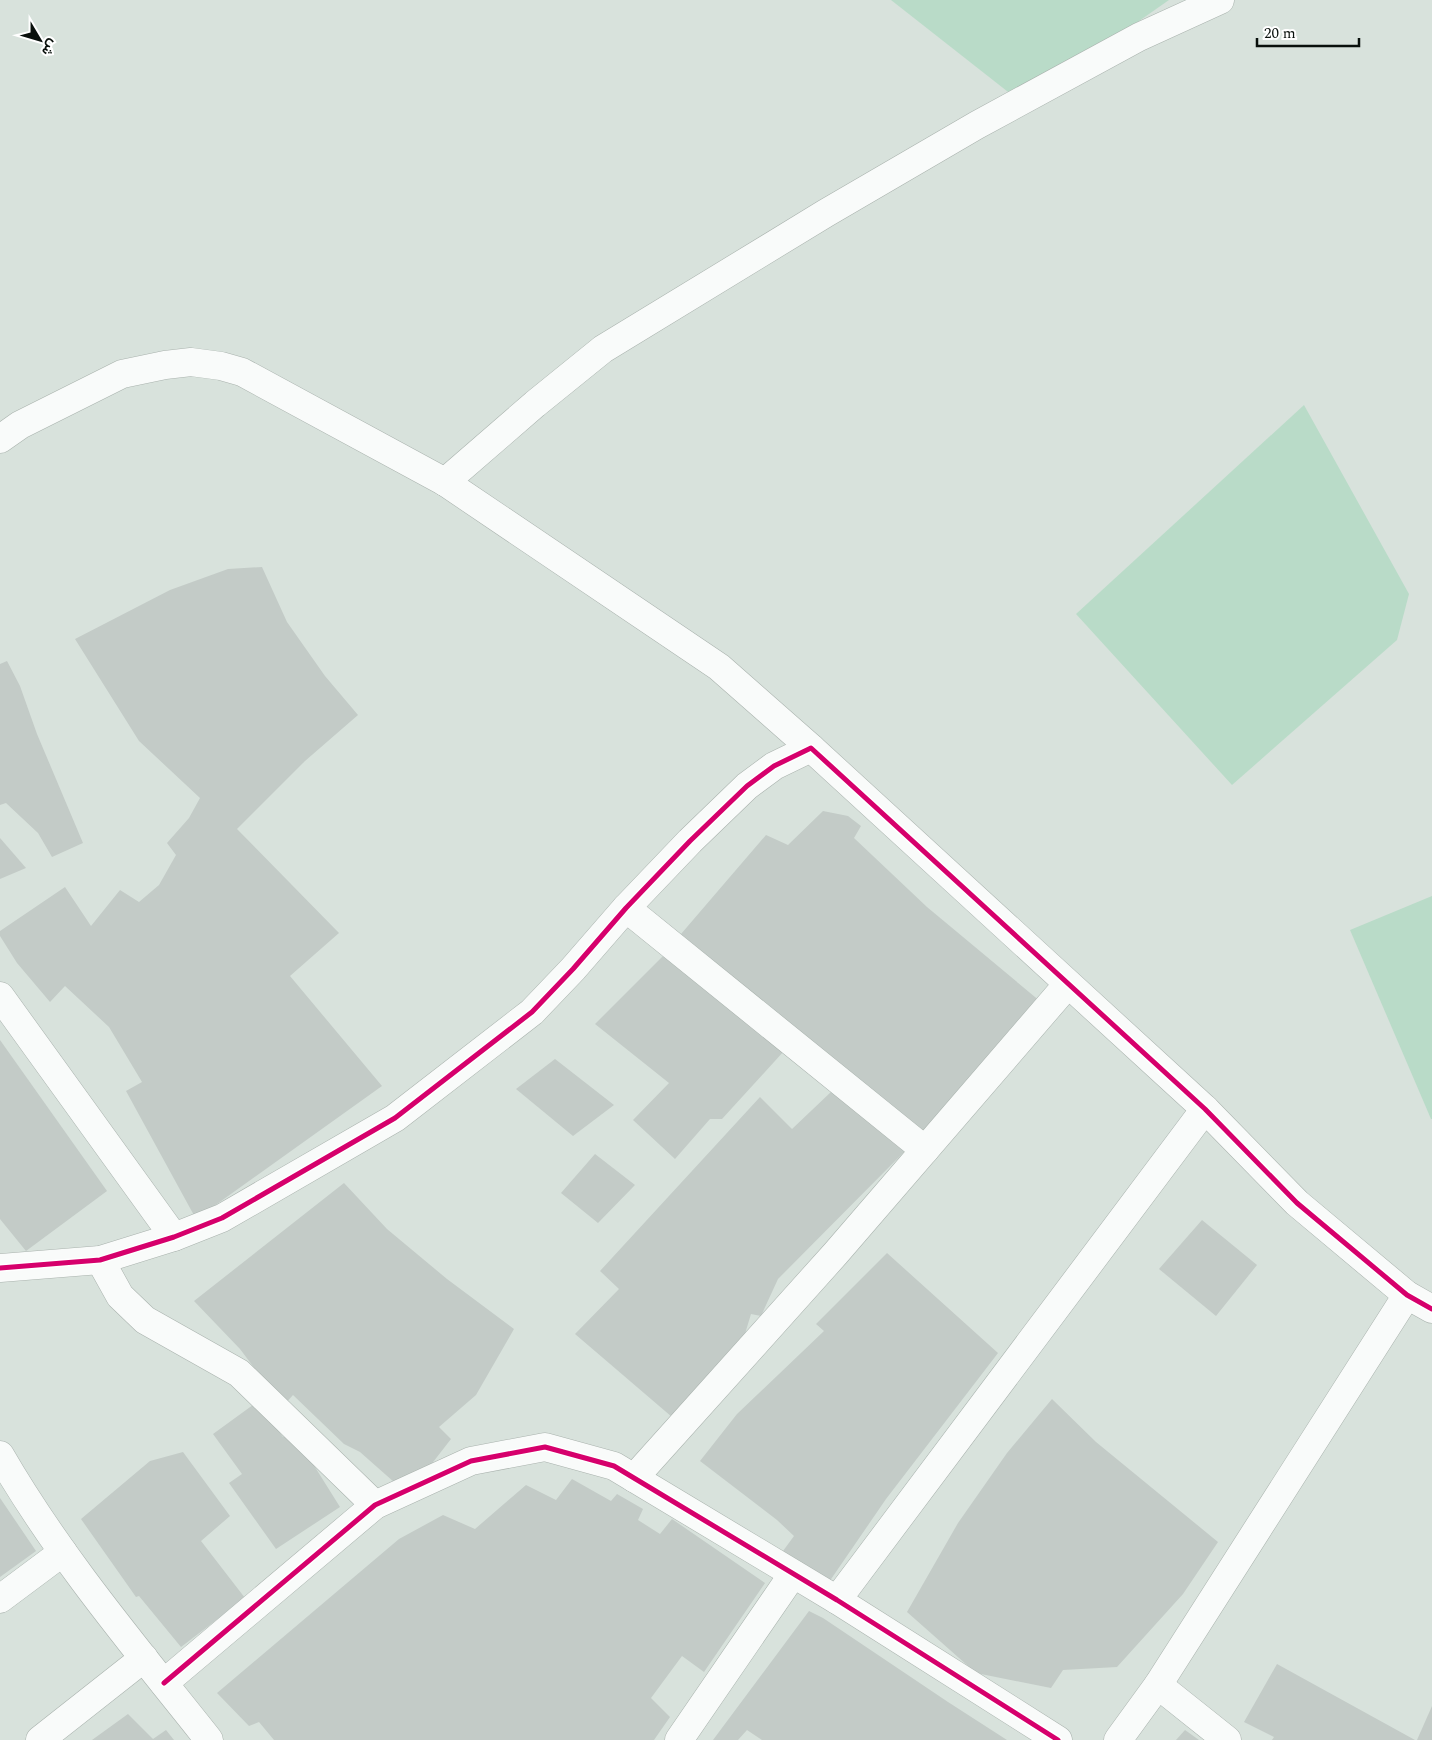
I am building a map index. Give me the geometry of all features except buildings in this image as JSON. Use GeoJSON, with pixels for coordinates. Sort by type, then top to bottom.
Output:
{"type":"FeatureCollection","features":[{"type":"Feature","properties":{"kind":"street"},"geometry":{"type":"LineString","coordinates":[[445,482],[535,404],[603,349],[826,213],[977,125],[1139,37],[1220,0]]}},
{"type":"Feature","properties":{"kind":"street"},"geometry":{"type":"LineString","coordinates":[[0,439],[20,425],[122,374],[191,362],[221,366],[242,372],[445,482],[719,667],[811,748],[1204,1109],[1297,1202],[1407,1295],[1432,1309]]}},
{"type":"Feature","properties":{"kind":"street"},"geometry":{"type":"LineString","coordinates":[[0,1268],[100,1260],[174,1237],[222,1218],[395,1118],[532,1012],[573,969],[626,908],[690,841],[747,786],[774,766],[811,748]]}},
{"type":"Feature","properties":{"kind":"street"},"geometry":{"type":"LineString","coordinates":[[626,908],[925,1150]]}},
{"type":"Feature","properties":{"kind":"street"},"geometry":{"type":"LineString","coordinates":[[634,1478],[836,1253],[1068,984]]}},
{"type":"Feature","properties":{"kind":"street"},"geometry":{"type":"LineString","coordinates":[[0,996],[174,1237]]}},
{"type":"Feature","properties":{"kind":"street"},"geometry":{"type":"LineString","coordinates":[[837,1600],[1204,1109]]}},
{"type":"Feature","properties":{"kind":"street"},"geometry":{"type":"LineString","coordinates":[[100,1260],[120,1296],[145,1320],[239,1374],[375,1505]]}},
{"type":"Feature","properties":{"kind":"street"},"geometry":{"type":"LineString","coordinates":[[1118,1740],[1158,1685],[1407,1295]]}},
{"type":"Feature","properties":{"kind":"street"},"geometry":{"type":"LineString","coordinates":[[164,1683],[375,1505],[471,1461],[545,1447],[614,1466],[837,1600],[1058,1740]]}},
{"type":"Feature","properties":{"kind":"street"},"geometry":{"type":"LineString","coordinates":[[0,1455],[24,1496],[84,1583],[209,1740]]}},
{"type":"Feature","properties":{"kind":"street"},"geometry":{"type":"LineString","coordinates":[[0,1600],[63,1552]]}},
{"type":"Feature","properties":{"kind":"street"},"geometry":{"type":"LineString","coordinates":[[678,1740],[793,1574]]}},
{"type":"Feature","properties":{"kind":"street"},"geometry":{"type":"LineString","coordinates":[[40,1740],[144,1658]]}},
{"type":"Feature","properties":{"kind":"street"},"geometry":{"type":"LineString","coordinates":[[1158,1685],[1227,1740]]}},
{"type":"Feature","properties":{"kind":"green space"},"geometry":{"type":"Polygon","coordinates":[[[891,0],[1169,0],[1022,103],[891,0]]]}},
{"type":"Feature","properties":{"kind":"green space"},"geometry":{"type":"Polygon","coordinates":[[[1304,405],[1409,594],[1397,640],[1232,785],[1076,614],[1304,405]]]}},
{"type":"Feature","properties":{"kind":"green space"},"geometry":{"type":"Polygon","coordinates":[[[1432,896],[1432,1119],[1431,1119],[1350,930],[1432,896]]]}},
{"type":"Feature","properties":{"kind":"cycle path"},"geometry":{"type":"LineString","coordinates":[[0,1268],[100,1260],[174,1237],[222,1218],[395,1118],[532,1012],[573,969],[626,908],[690,841],[747,786],[774,766],[811,748],[1205,1109],[1297,1203],[1407,1295],[1432,1309]]}},
{"type":"Feature","properties":{"kind":"cycle path"},"geometry":{"type":"LineString","coordinates":[[164,1683],[375,1505],[471,1461],[545,1447],[614,1466],[837,1600],[1058,1740]]}}]}
